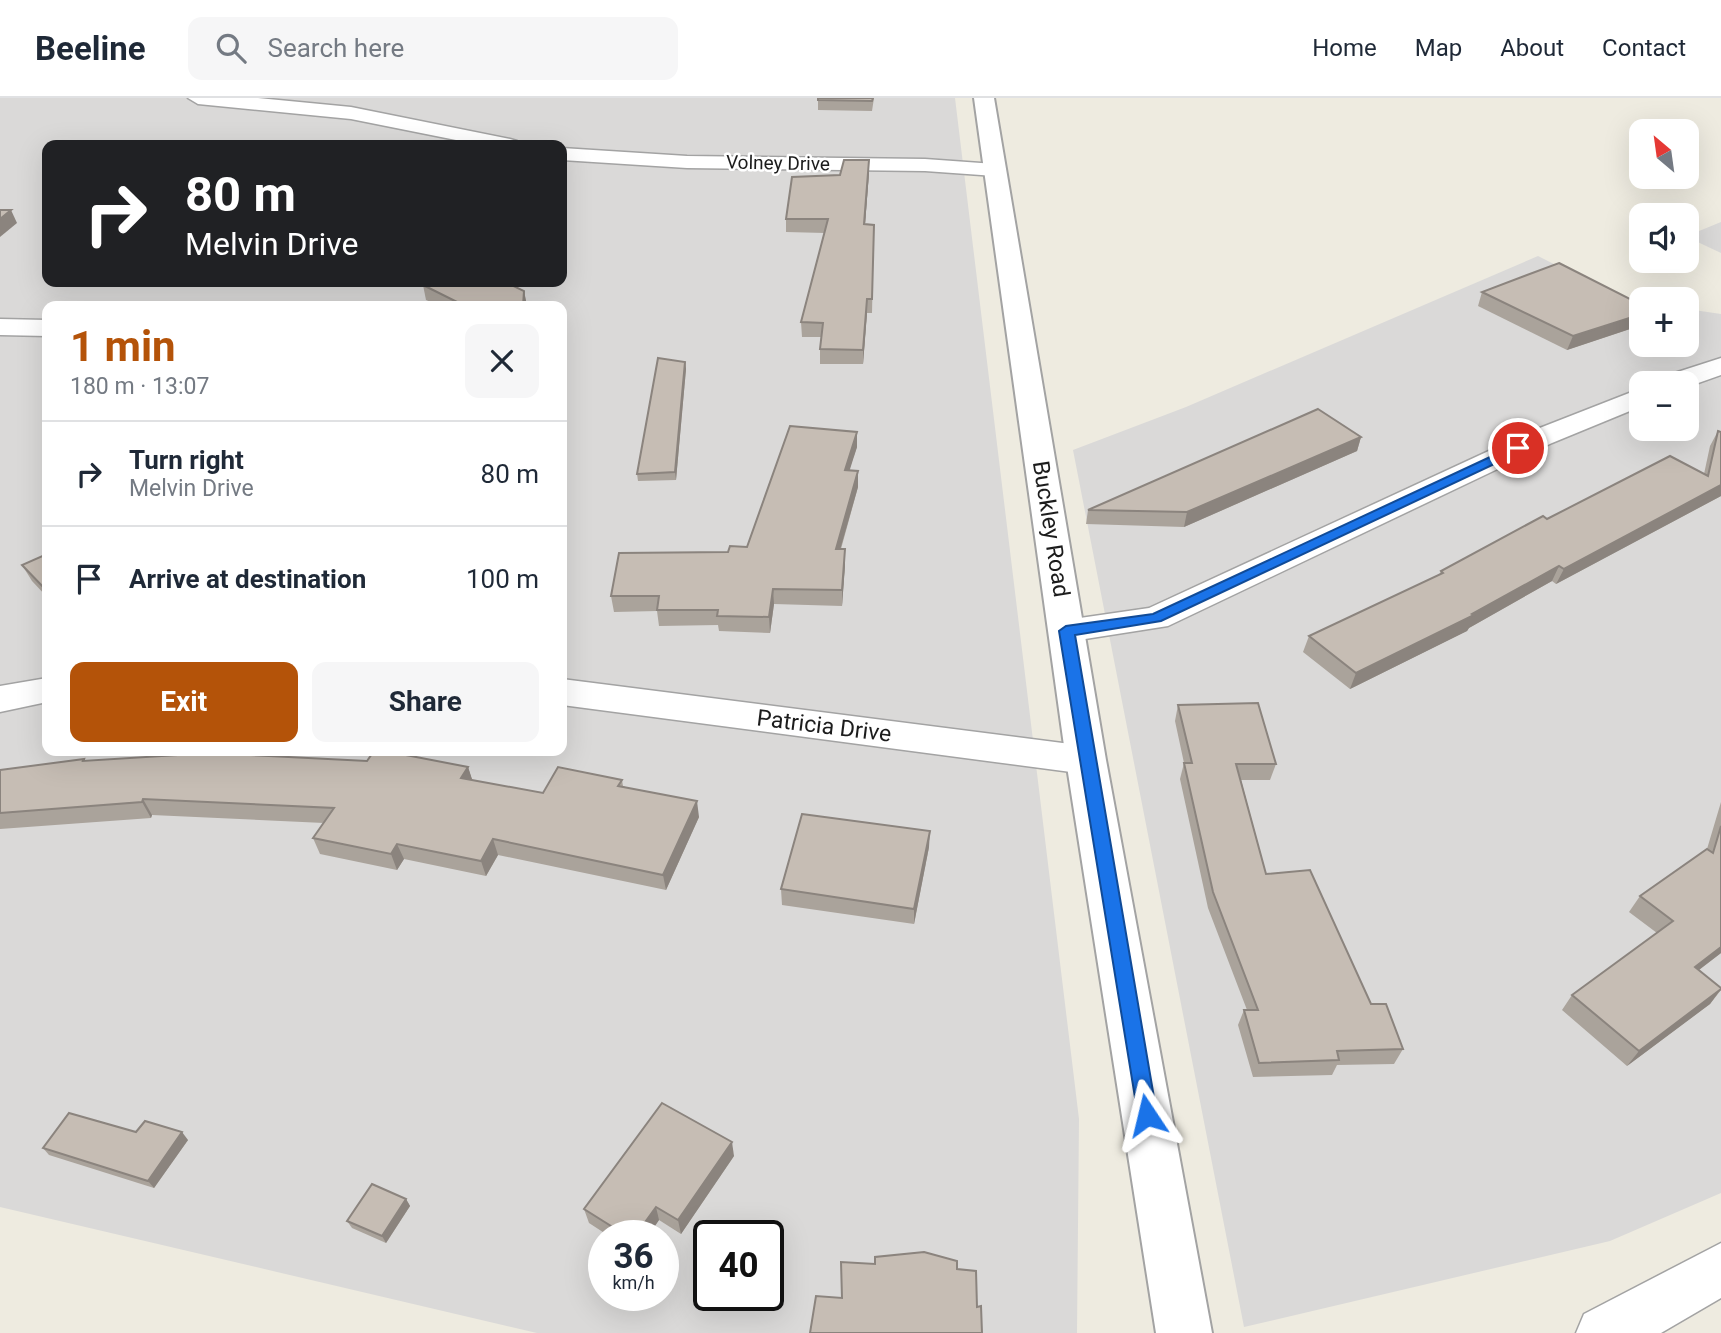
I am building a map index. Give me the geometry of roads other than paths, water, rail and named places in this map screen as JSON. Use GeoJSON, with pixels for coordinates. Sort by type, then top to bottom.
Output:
{"type":"FeatureCollection","features":[{"type":"Feature","properties":{"kind":"street"},"geometry":{"type":"LineString","coordinates":[[198,98],[339,112],[485,140]]}},
{"type":"Feature","properties":{"kind":"street","name":"Buckley Road"},"geometry":{"type":"LineString","coordinates":[[984,98],[1086,760],[1184,1333]]}},
{"type":"Feature","properties":{"kind":"street"},"geometry":{"type":"LineString","coordinates":[[392,121],[408,106]]}},
{"type":"Feature","properties":{"kind":"street","name":"Volney Drive"},"geometry":{"type":"LineString","coordinates":[[567,154],[687,162],[925,165],[995,170]]}},
{"type":"Feature","properties":{"kind":"street"},"geometry":{"type":"LineString","coordinates":[[0,327],[42,328]]}},
{"type":"Feature","properties":{"kind":"street"},"geometry":{"type":"LineString","coordinates":[[1699,374],[1721,366]]}},
{"type":"Feature","properties":{"kind":"street"},"geometry":{"type":"LineString","coordinates":[[1066,631],[1156,618],[1542,437],[1629,401]]}},
{"type":"Feature","properties":{"kind":"street"},"geometry":{"type":"LineString","coordinates":[[0,699],[42,691]]}},
{"type":"Feature","properties":{"kind":"street","name":"Patricia Drive"},"geometry":{"type":"LineString","coordinates":[[567,693],[1086,760]]}},
{"type":"Feature","properties":{"kind":"street"},"geometry":{"type":"LineString","coordinates":[[1603,1333],[1614,1330],[1721,1269]]}}]}
